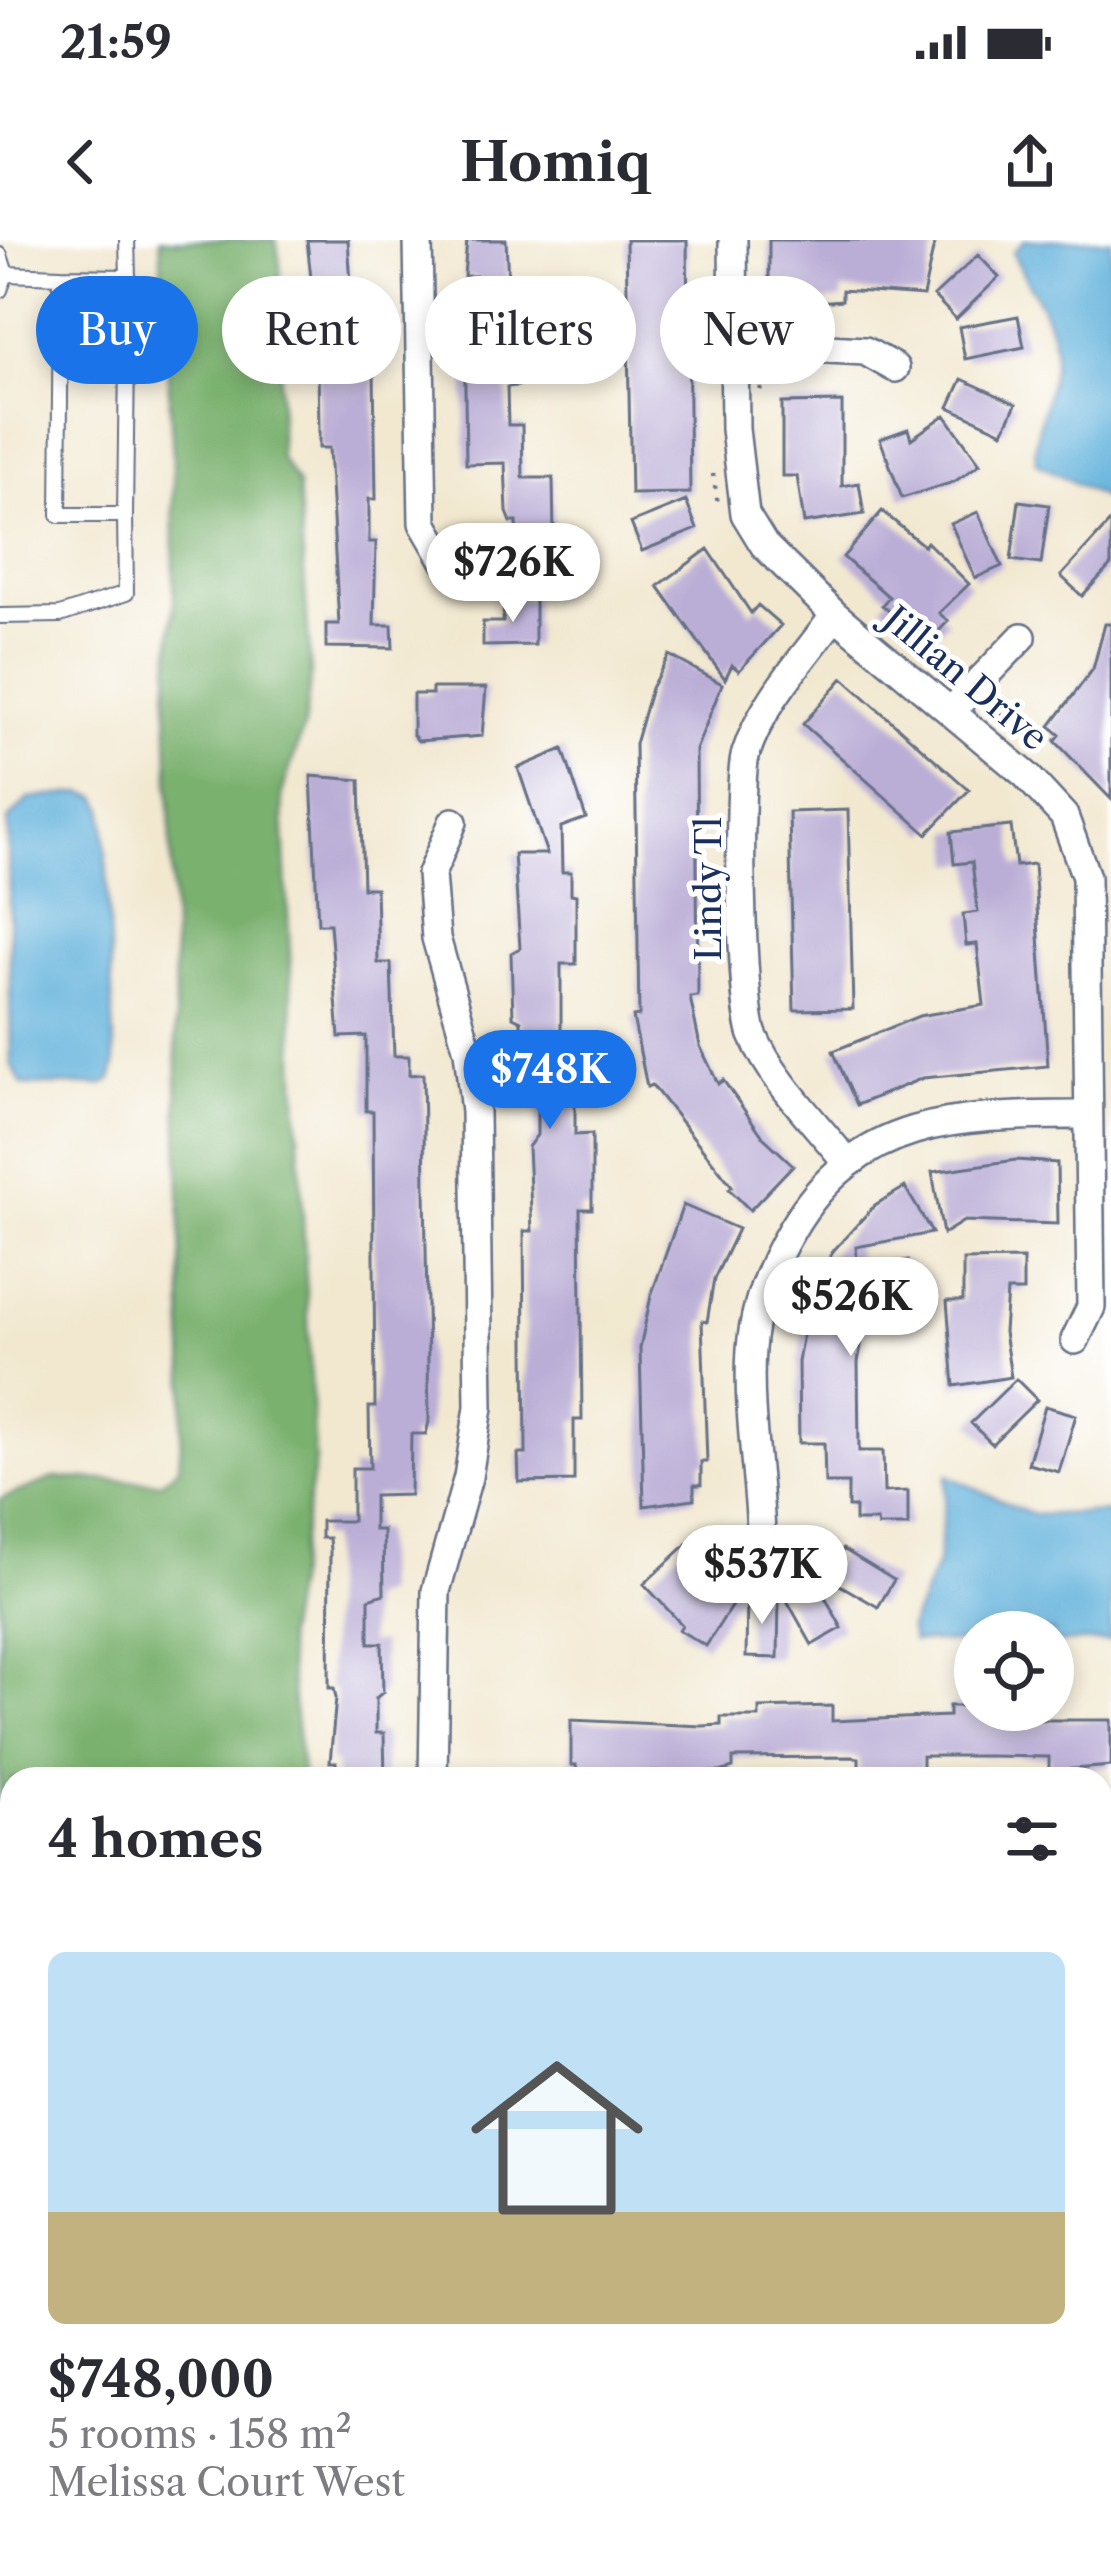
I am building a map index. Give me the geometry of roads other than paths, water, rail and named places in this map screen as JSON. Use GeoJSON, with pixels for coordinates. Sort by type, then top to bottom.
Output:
{"type":"FeatureCollection","features":[{"type":"Feature","properties":{"kind":"street"},"geometry":{"type":"LineString","coordinates":[[418,240],[423,523],[445,561]]}},
{"type":"Feature","properties":{"kind":"street","name":"Jillian Drive"},"geometry":{"type":"LineString","coordinates":[[733,240],[733,276]]}},
{"type":"Feature","properties":{"kind":"street"},"geometry":{"type":"LineString","coordinates":[[835,349],[865,351],[895,368]]}},
{"type":"Feature","properties":{"kind":"street","name":"Jillian Drive"},"geometry":{"type":"LineString","coordinates":[[735,384],[737,463],[745,514],[764,545],[835,615],[952,710],[1064,816],[1086,877],[1100,933],[1088,1115],[1091,1307],[1076,1340]]}},
{"type":"Feature","properties":{"kind":"street","name":"Lindy Tl"},"geometry":{"type":"LineString","coordinates":[[835,615],[769,705],[744,756],[743,975],[750,1028],[762,1054],[845,1160]]}},
{"type":"Feature","properties":{"kind":"street"},"geometry":{"type":"LineString","coordinates":[[952,710],[1022,637]]}},
{"type":"Feature","properties":{"kind":"street"},"geometry":{"type":"LineString","coordinates":[[433,1767],[436,1592],[468,1477],[479,1407],[475,1112],[468,1051],[436,938],[431,874],[452,822]]}},
{"type":"Feature","properties":{"kind":"street"},"geometry":{"type":"LineString","coordinates":[[761,1532],[751,1350],[758,1306],[774,1260],[803,1210],[845,1160],[906,1134],[972,1116],[1088,1115]]}},
{"type":"Feature","properties":{"kind":"lane"},"geometry":{"type":"LineString","coordinates":[[127,240],[128,276]]}},
{"type":"Feature","properties":{"kind":"lane"},"geometry":{"type":"LineString","coordinates":[[0,255],[6,274],[0,290]]}},
{"type":"Feature","properties":{"kind":"lane"},"geometry":{"type":"LineString","coordinates":[[6,274],[61,276]]}},
{"type":"Feature","properties":{"kind":"lane"},"geometry":{"type":"LineString","coordinates":[[60,384],[59,515],[125,515]]}},
{"type":"Feature","properties":{"kind":"lane"},"geometry":{"type":"LineString","coordinates":[[0,616],[60,615],[126,593],[127,384]]}},
{"type":"Feature","properties":{"kind":"water"},"geometry":{"type":"Polygon","coordinates":[[[1025,240],[1111,240],[1111,502],[1037,463],[1036,440],[1054,350],[1043,311],[1013,252],[1025,240]]]}},
{"type":"Feature","properties":{"kind":"water"},"geometry":{"type":"Polygon","coordinates":[[[83,793],[98,797],[104,808],[115,1065],[111,1080],[101,1085],[22,1085],[11,1064],[8,820],[30,798],[83,793]]]}},
{"type":"Feature","properties":{"kind":"water"},"geometry":{"type":"Polygon","coordinates":[[[947,1475],[1033,1515],[1111,1512],[1111,1641],[1074,1642],[1074,1611],[954,1611],[954,1642],[913,1641],[909,1628],[938,1562],[947,1475]]]}}]}
